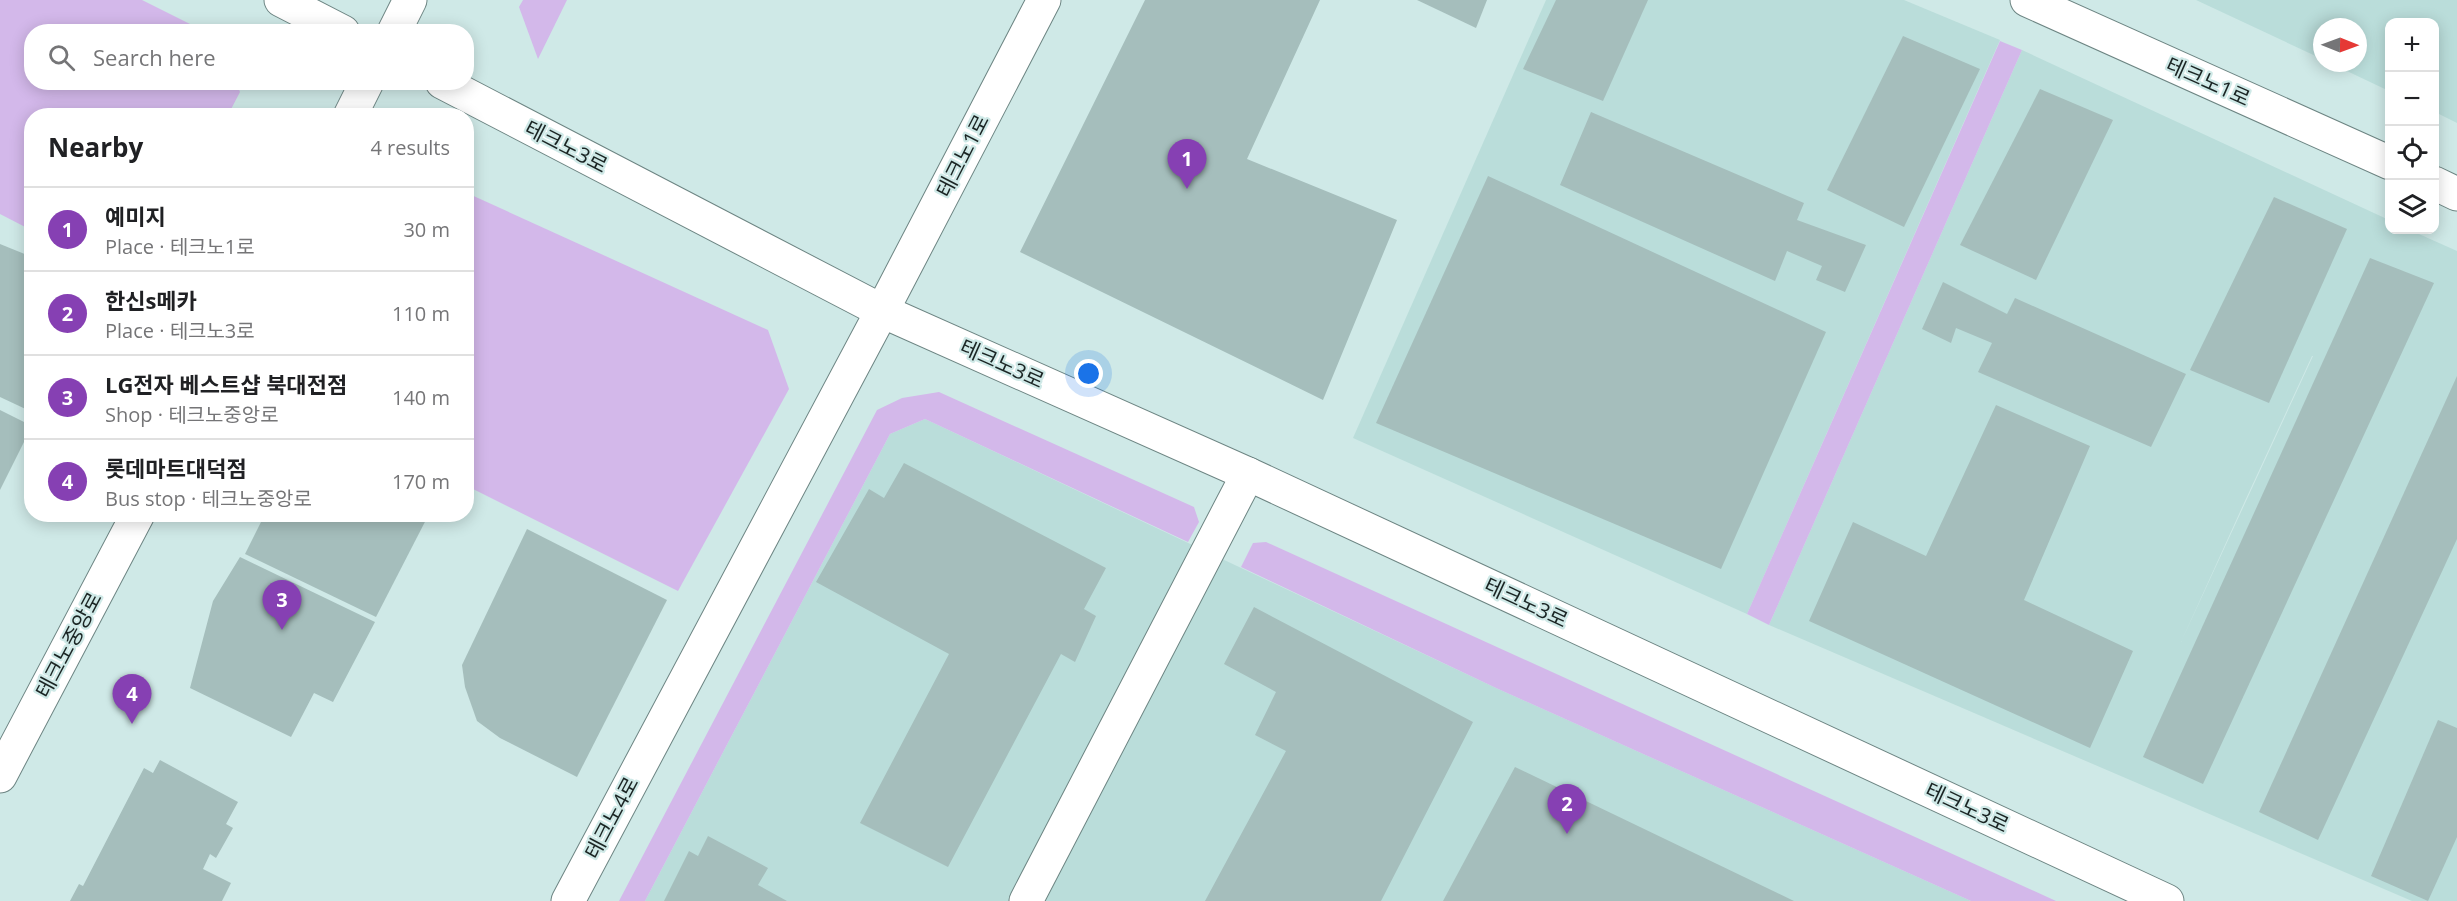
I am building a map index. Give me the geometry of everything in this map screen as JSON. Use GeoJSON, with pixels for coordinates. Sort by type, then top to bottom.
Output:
{"type":"FeatureCollection","features":[{"type":"Feature","properties":{"kind":"street"},"geometry":{"type":"LineString","coordinates":[[281,0],[328,24]]}},
{"type":"Feature","properties":{"kind":"street"},"geometry":{"type":"LineString","coordinates":[[398,24],[410,0]]}},
{"type":"Feature","properties":{"kind":"street","name":"테크노1로"},"geometry":{"type":"LineString","coordinates":[[882,311],[1044,0]]}},
{"type":"Feature","properties":{"kind":"street","name":"테크노1로"},"geometry":{"type":"LineString","coordinates":[[2028,0],[2385,161]]}},
{"type":"Feature","properties":{"kind":"street"},"geometry":{"type":"LineString","coordinates":[[354,108],[363,90]]}},
{"type":"Feature","properties":{"kind":"street","name":"테크노3로"},"geometry":{"type":"LineString","coordinates":[[457,90],[882,311],[1248,474],[2167,901]]}},
{"type":"Feature","properties":{"kind":"street"},"geometry":{"type":"LineString","coordinates":[[2439,185],[2457,194]]}},
{"type":"Feature","properties":{"kind":"street","name":"테크노4로"},"geometry":{"type":"LineString","coordinates":[[568,901],[882,311]]}},
{"type":"Feature","properties":{"kind":"street"},"geometry":{"type":"LineString","coordinates":[[1026,901],[1248,474]]}},
{"type":"Feature","properties":{"kind":"street","name":"테크노중앙로"},"geometry":{"type":"LineString","coordinates":[[0,776],[134,522]]}},
{"type":"Feature","properties":{"kind":"shaded area"},"geometry":{"type":"Polygon","coordinates":[[[0,0],[142,0],[190,24],[24,24],[24,90],[239,90],[232,108],[24,108],[24,226],[0,214],[0,0]]]}},
{"type":"Feature","properties":{"kind":"shaded area"},"geometry":{"type":"Polygon","coordinates":[[[523,0],[567,0],[538,59],[519,7],[523,0]]]}},
{"type":"Feature","properties":{"kind":"shaded area"},"geometry":{"type":"Polygon","coordinates":[[[1546,0],[1904,0],[2000,40],[1747,614],[1353,438],[1546,0]]]}},
{"type":"Feature","properties":{"kind":"shaded area"},"geometry":{"type":"Polygon","coordinates":[[[2196,0],[2457,0],[2457,123],[2439,114],[2439,18],[2385,18],[2385,89],[2349,72],[2367,72],[2367,18],[2313,18],[2313,55],[2196,0]]]}},
{"type":"Feature","properties":{"kind":"shaded area"},"geometry":{"type":"Polygon","coordinates":[[[2000,41],[2022,50],[1769,625],[1747,614],[2000,41]]]}},
{"type":"Feature","properties":{"kind":"shaded area"},"geometry":{"type":"Polygon","coordinates":[[[2022,50],[2385,218],[2385,234],[2419,234],[2457,251],[2457,901],[2412,901],[1769,625],[2022,50]],[[2313,356],[2244,503],[2181,642],[2313,356]]]}},
{"type":"Feature","properties":{"kind":"shaded area"},"geometry":{"type":"Polygon","coordinates":[[[474,196],[768,330],[789,389],[678,591],[474,489],[474,196]]]}},
{"type":"Feature","properties":{"kind":"shaded area"},"geometry":{"type":"Polygon","coordinates":[[[939,392],[1194,507],[1199,522],[1188,542],[925,419],[890,434],[645,901],[619,901],[877,410],[902,398],[939,392]]]}},
{"type":"Feature","properties":{"kind":"shaded area"},"geometry":{"type":"Polygon","coordinates":[[[925,419],[1496,688],[1971,901],[645,901],[890,434],[925,419]]]}},
{"type":"Feature","properties":{"kind":"shaded area"},"geometry":{"type":"Polygon","coordinates":[[[1266,542],[2056,901],[1971,901],[1496,688],[1241,567],[1253,543],[1266,542]]]}},
{"type":"Feature","properties":{"kind":"building"},"geometry":{"type":"Polygon","coordinates":[[[1145,0],[1320,0],[1247,159],[1397,220],[1323,400],[1020,252],[1145,0]]]}},
{"type":"Feature","properties":{"kind":"building"},"geometry":{"type":"Polygon","coordinates":[[[1417,0],[1487,0],[1476,28],[1417,0]]]}},
{"type":"Feature","properties":{"kind":"building"},"geometry":{"type":"Polygon","coordinates":[[[1556,0],[1648,0],[1603,101],[1523,69],[1556,0]]]}},
{"type":"Feature","properties":{"kind":"building"},"geometry":{"type":"Polygon","coordinates":[[[1903,36],[1980,69],[1904,227],[1827,190],[1903,36]]]}},
{"type":"Feature","properties":{"kind":"building"},"geometry":{"type":"Polygon","coordinates":[[[2040,89],[2113,120],[2036,280],[1960,245],[2040,89]]]}},
{"type":"Feature","properties":{"kind":"building"},"geometry":{"type":"Polygon","coordinates":[[[1591,112],[1804,203],[1797,220],[1866,245],[1845,292],[1816,280],[1822,266],[1787,251],[1775,281],[1560,185],[1591,112]]]}},
{"type":"Feature","properties":{"kind":"building"},"geometry":{"type":"Polygon","coordinates":[[[1488,176],[1826,332],[1721,569],[1376,423],[1488,176]]]}},
{"type":"Feature","properties":{"kind":"building"},"geometry":{"type":"Polygon","coordinates":[[[2274,197],[2347,229],[2269,403],[2190,370],[2274,197]]]}},
{"type":"Feature","properties":{"kind":"building"},"geometry":{"type":"Polygon","coordinates":[[[0,244],[24,254],[24,408],[0,397],[0,244]]]}},
{"type":"Feature","properties":{"kind":"building"},"geometry":{"type":"Polygon","coordinates":[[[2370,258],[2434,283],[2203,784],[2143,757],[2370,258]]]}},
{"type":"Feature","properties":{"kind":"building"},"geometry":{"type":"Polygon","coordinates":[[[1943,282],[2007,314],[2015,298],[2186,374],[2151,447],[1978,372],[1992,343],[1956,328],[1951,343],[1922,329],[1943,282]]]}},
{"type":"Feature","properties":{"kind":"building"},"geometry":{"type":"Polygon","coordinates":[[[2457,376],[2457,539],[2318,840],[2259,812],[2457,376]]]}},
{"type":"Feature","properties":{"kind":"building"},"geometry":{"type":"Polygon","coordinates":[[[1996,405],[2090,446],[2024,600],[2133,651],[2090,748],[1809,621],[1853,522],[1926,556],[1996,405]]]}},
{"type":"Feature","properties":{"kind":"building"},"geometry":{"type":"Polygon","coordinates":[[[0,410],[24,422],[24,442],[0,490],[0,410]]]}},
{"type":"Feature","properties":{"kind":"building"},"geometry":{"type":"Polygon","coordinates":[[[904,463],[1106,568],[1084,609],[1096,616],[1075,662],[1061,654],[948,867],[860,823],[949,654],[816,582],[869,489],[884,498],[904,463]]]}},
{"type":"Feature","properties":{"kind":"building"},"geometry":{"type":"Polygon","coordinates":[[[261,522],[425,522],[376,617],[245,554],[261,522]]]}},
{"type":"Feature","properties":{"kind":"building"},"geometry":{"type":"Polygon","coordinates":[[[527,529],[667,600],[577,777],[500,738],[477,721],[465,687],[462,665],[527,529]]]}},
{"type":"Feature","properties":{"kind":"building"},"geometry":{"type":"Polygon","coordinates":[[[240,557],[375,622],[333,702],[314,693],[291,737],[190,688],[213,601],[240,557]]]}},
{"type":"Feature","properties":{"kind":"building"},"geometry":{"type":"Polygon","coordinates":[[[1254,607],[1473,722],[1381,901],[1205,901],[1286,751],[1255,735],[1276,692],[1224,664],[1254,607]]]}},
{"type":"Feature","properties":{"kind":"building"},"geometry":{"type":"Polygon","coordinates":[[[2438,720],[2457,728],[2457,837],[2428,901],[2371,876],[2438,720]]]}},
{"type":"Feature","properties":{"kind":"building"},"geometry":{"type":"Polygon","coordinates":[[[160,760],[238,802],[226,824],[233,828],[216,858],[210,854],[203,869],[231,883],[222,901],[70,901],[79,884],[83,886],[144,768],[153,773],[160,760]]]}},
{"type":"Feature","properties":{"kind":"building"},"geometry":{"type":"Polygon","coordinates":[[[1515,767],[1794,901],[1443,901],[1515,767]]]}},
{"type":"Feature","properties":{"kind":"building"},"geometry":{"type":"Polygon","coordinates":[[[708,836],[768,868],[758,885],[787,901],[664,901],[689,851],[698,856],[708,836]]]}},
{"type":"Feature","properties":{"kind":"place","name":"예미지"},"geometry":{"type":"Point","coordinates":[1187,189]}},
{"type":"Feature","properties":{"kind":"place","name":"LG전자 베스트샵 북대전점"},"geometry":{"type":"Point","coordinates":[282,630]}},
{"type":"Feature","properties":{"kind":"place","name":"롯데마트대덕점"},"geometry":{"type":"Point","coordinates":[132,724]}},
{"type":"Feature","properties":{"kind":"place","name":"한신s메카"},"geometry":{"type":"Point","coordinates":[1567,834]}}]}
